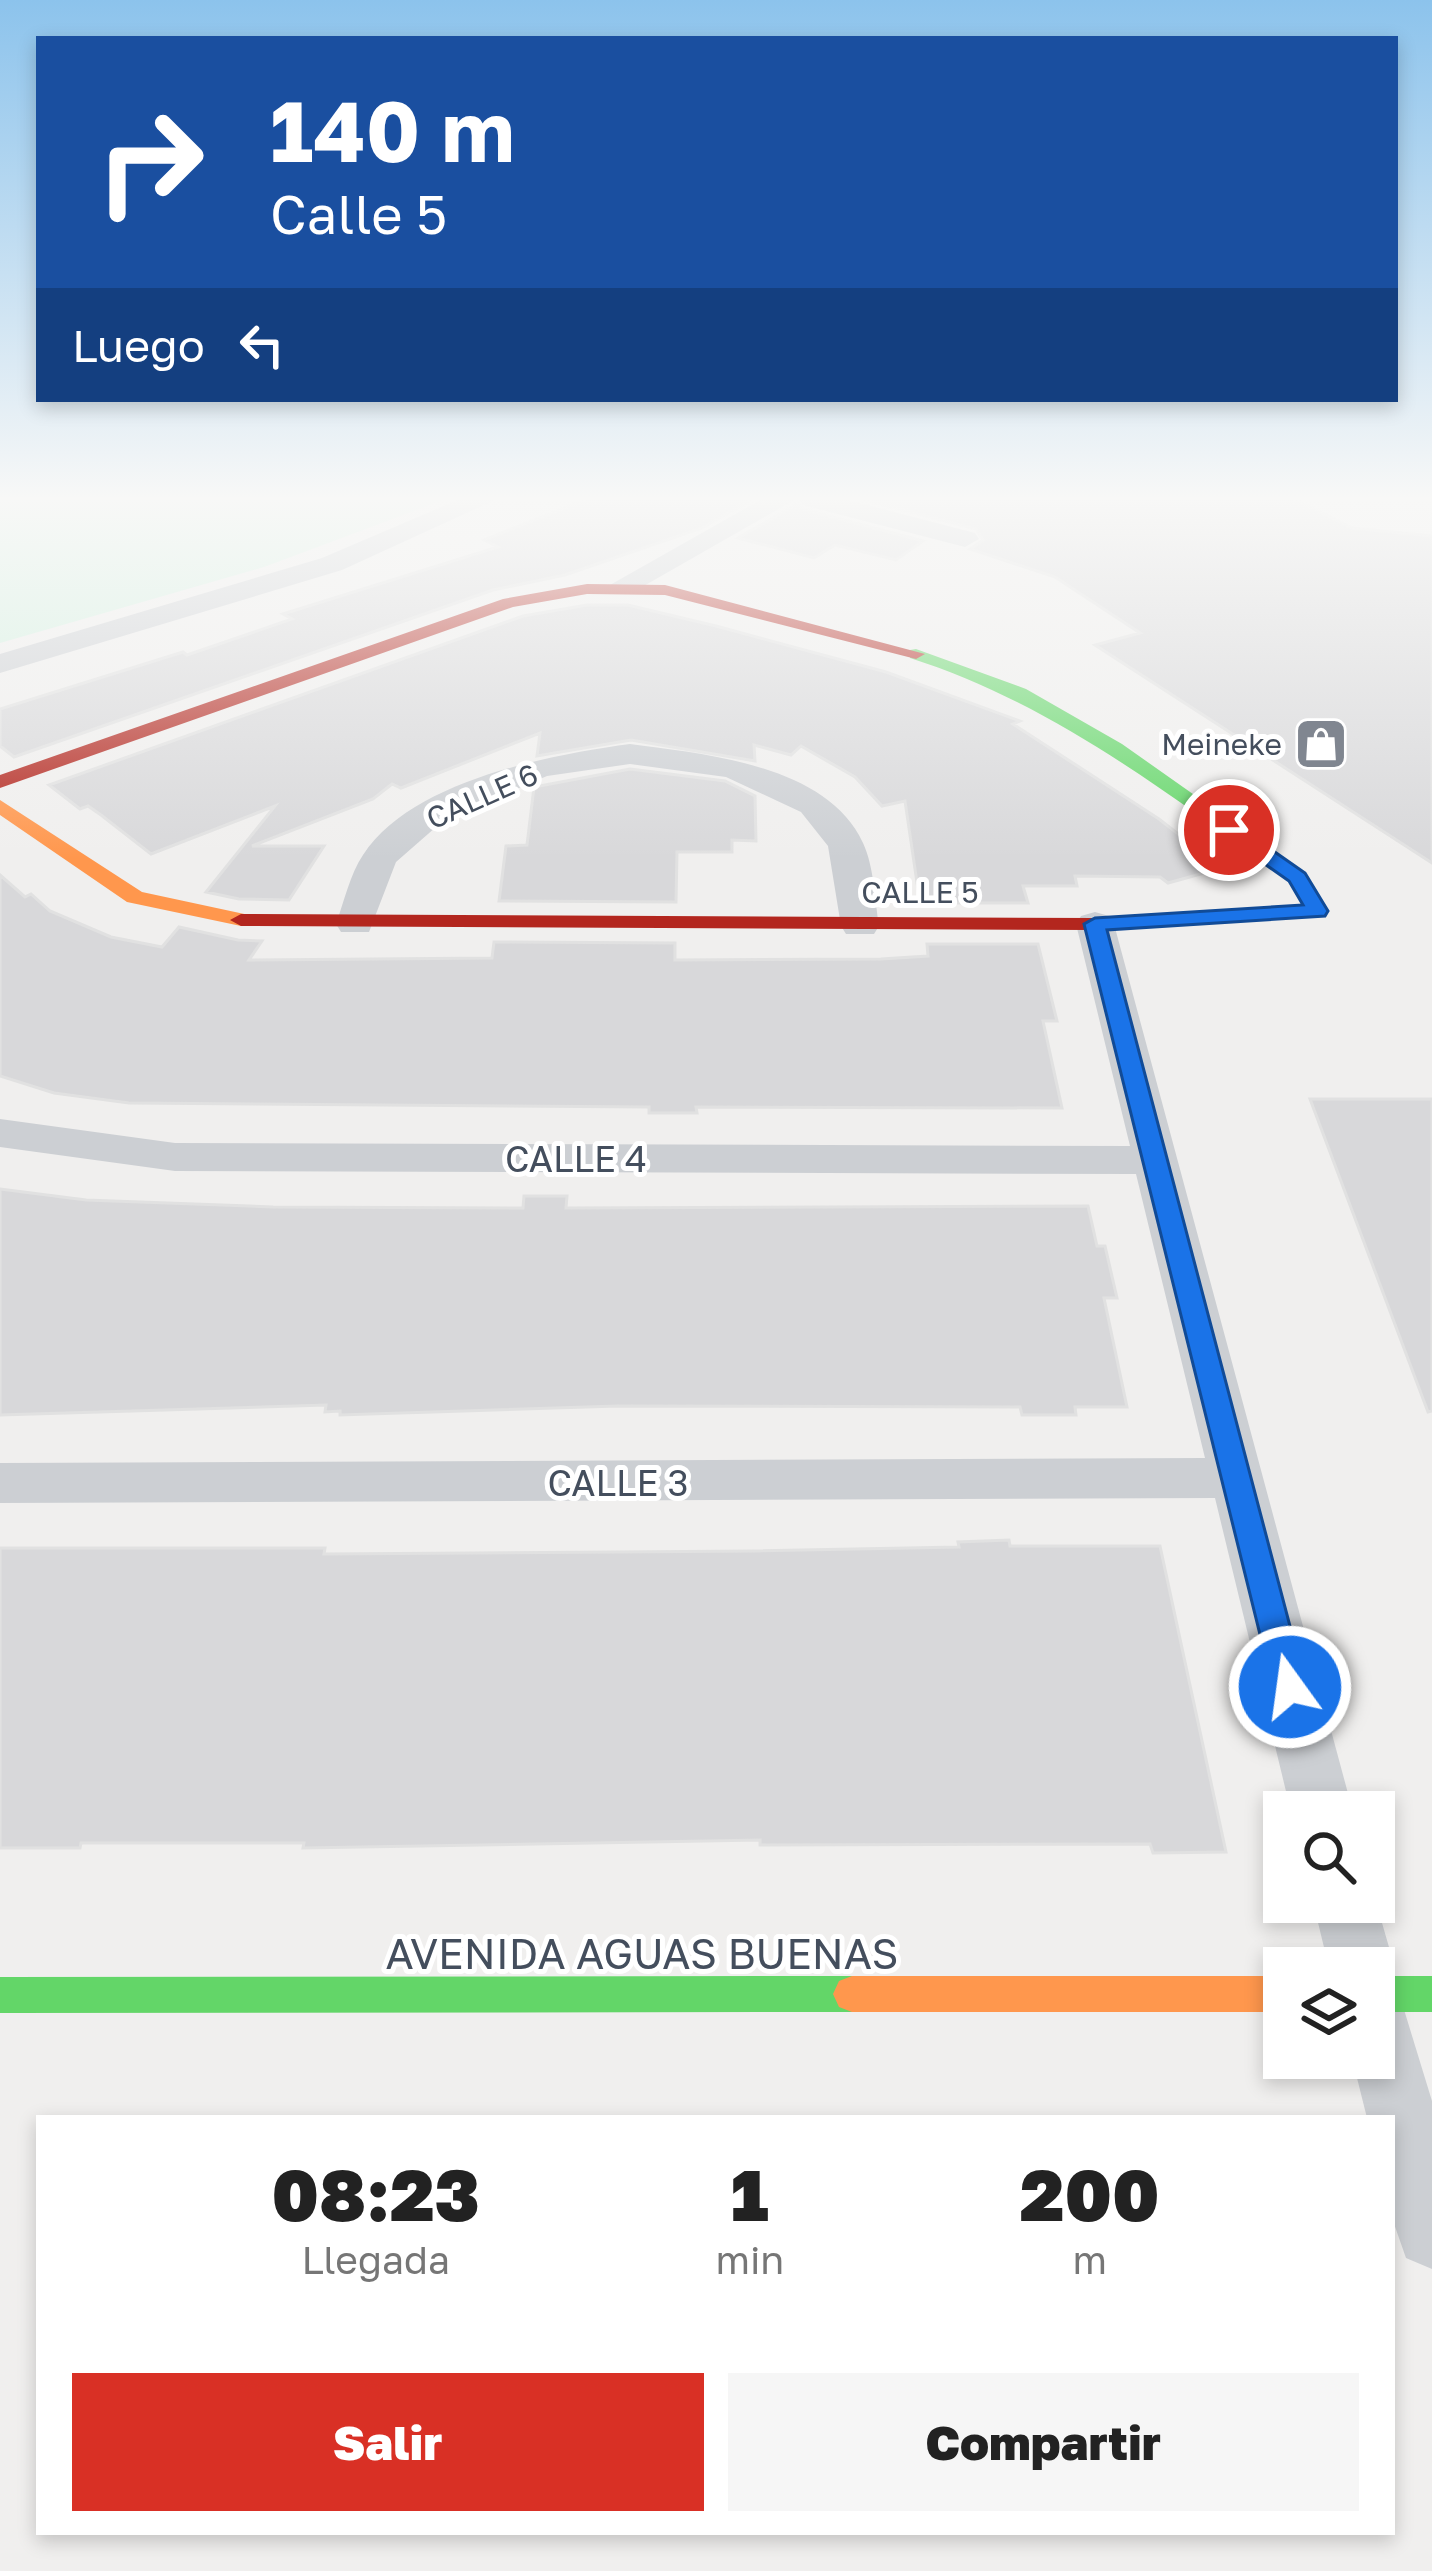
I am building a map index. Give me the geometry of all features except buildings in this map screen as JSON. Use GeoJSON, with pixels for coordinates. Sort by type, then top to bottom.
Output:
{"type":"FeatureCollection","features":[{"type":"Feature","properties":{"kind":"street"},"geometry":{"type":"LineString","coordinates":[[0,664],[149,619]]}},
{"type":"Feature","properties":{"kind":"street"},"geometry":{"type":"LineString","coordinates":[[0,782],[464,619]]}},
{"type":"Feature","properties":{"kind":"street","name":"CALLE 5"},"geometry":{"type":"LineString","coordinates":[[0,806],[135,897],[239,920],[860,926],[1095,924],[1318,911],[1298,877],[1056,710],[953,664],[777,619]]}},
{"type":"Feature","properties":{"kind":"street","name":"CALLE 6"},"geometry":{"type":"LineString","coordinates":[[355,924],[379,858],[431,812],[539,767],[631,754],[734,768],[813,805],[846,844],[860,926]]}},
{"type":"Feature","properties":{"kind":"street"},"geometry":{"type":"LineString","coordinates":[[1095,924],[1317,1791]]}},
{"type":"Feature","properties":{"kind":"street","name":"CALLE 4"},"geometry":{"type":"LineString","coordinates":[[0,1133],[175,1157],[1153,1160]]}},
{"type":"Feature","properties":{"kind":"street","name":"CALLE 3"},"geometry":{"type":"LineString","coordinates":[[0,1483],[1236,1478]]}},
{"type":"Feature","properties":{"kind":"street","name":"AVENIDA AGUAS BUENAS"},"geometry":{"type":"LineString","coordinates":[[0,1995],[1263,1994]]}},
{"type":"Feature","properties":{"kind":"street"},"geometry":{"type":"LineString","coordinates":[[1395,1994],[1432,1994]]}},
{"type":"Feature","properties":{"kind":"street"},"geometry":{"type":"LineString","coordinates":[[1392,2079],[1432,2232]]}},
{"type":"Feature","properties":{"kind":"green space"},"geometry":{"type":"Polygon","coordinates":[[[0,619],[83,619],[0,643],[0,619]]]}},
{"type":"Feature","properties":{"kind":"traffic: fast"},"geometry":{"type":"LineString","coordinates":[[916,654],[1019,693],[1116,748],[1298,877],[1318,911],[1243,915]]}},
{"type":"Feature","properties":{"kind":"traffic: fast"},"geometry":{"type":"LineString","coordinates":[[0,1995],[852,1994]]}},
{"type":"Feature","properties":{"kind":"traffic: fast"},"geometry":{"type":"LineString","coordinates":[[1395,1994],[1432,1994]]}},
{"type":"Feature","properties":{"kind":"traffic: slow"},"geometry":{"type":"LineString","coordinates":[[0,806],[135,897],[241,920]]}},
{"type":"Feature","properties":{"kind":"traffic: slow"},"geometry":{"type":"LineString","coordinates":[[852,1994],[1263,1994]]}},
{"type":"Feature","properties":{"kind":"traffic: jam"},"geometry":{"type":"LineString","coordinates":[[0,782],[464,619]]}},
{"type":"Feature","properties":{"kind":"traffic: jam"},"geometry":{"type":"LineString","coordinates":[[779,619],[916,654]]}},
{"type":"Feature","properties":{"kind":"traffic: jam"},"geometry":{"type":"LineString","coordinates":[[241,920],[1095,924],[1243,915]]}},
{"type":"Feature","properties":{"kind":"place","name":"Meineke"},"geometry":{"type":"Point","coordinates":[1321,744]}},
{"type":"Feature","properties":{"kind":"route"},"geometry":{"type":"LineString","coordinates":[[1229,830],[1298,877],[1318,911],[1095,924],[1290,1687]]}}]}
